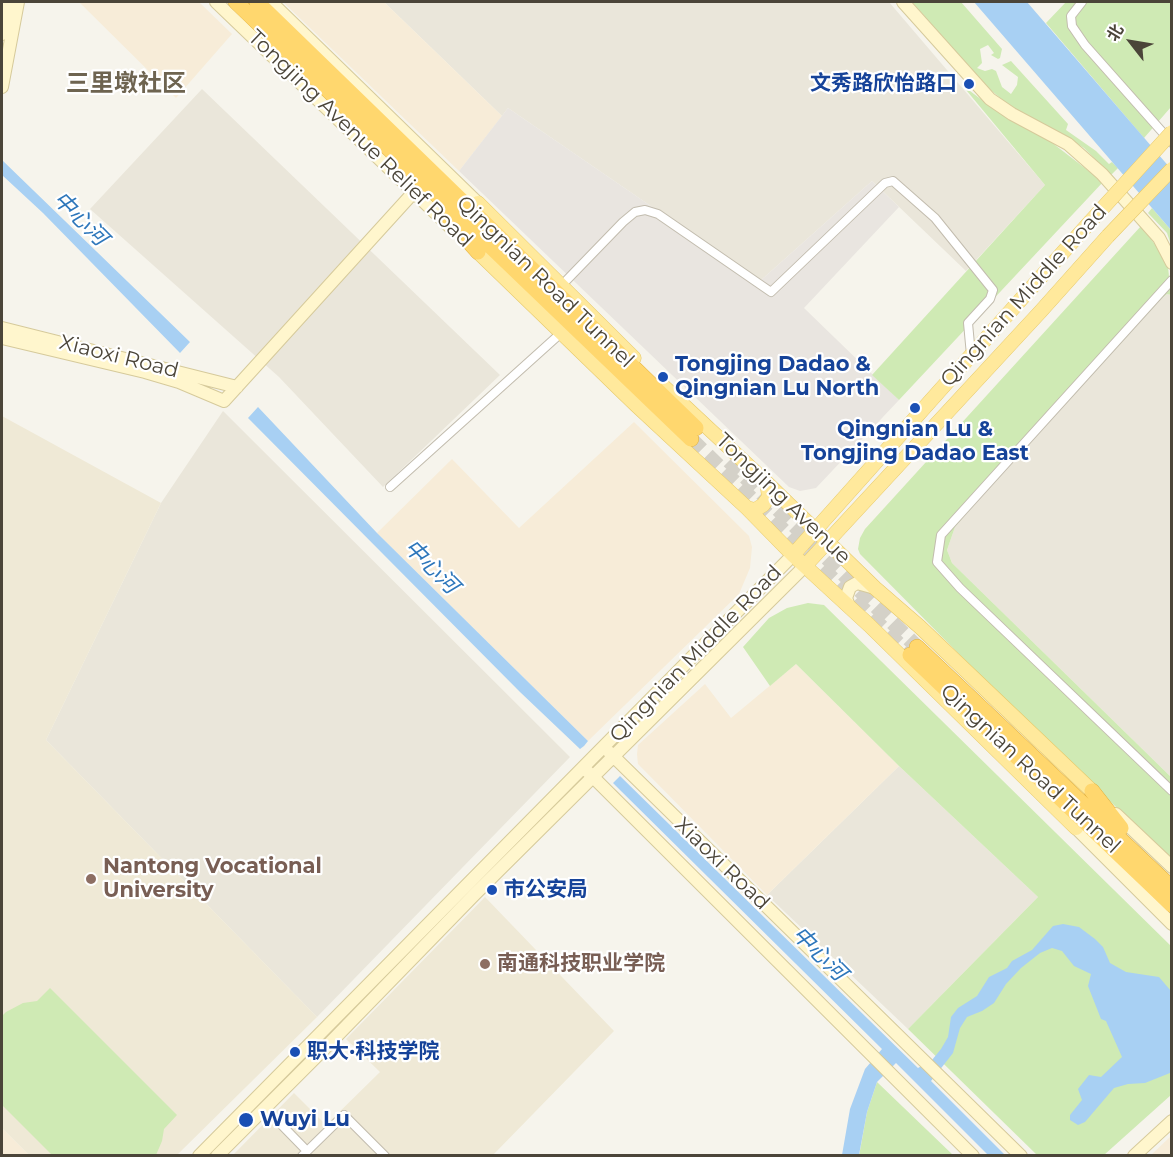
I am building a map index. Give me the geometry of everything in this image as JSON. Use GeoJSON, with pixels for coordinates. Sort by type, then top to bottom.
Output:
{"type":"FeatureCollection","features":[{"type":"Feature","properties":{"kind":"highway"},"geometry":{"type":"LineString","coordinates":[[236,2],[387,137],[478,203]]}},
{"type":"Feature","properties":{"kind":"highway"},"geometry":{"type":"LineString","coordinates":[[257,2],[387,137],[478,252]]}},
{"type":"Feature","properties":{"kind":"highway","name":"Qingnian Road Tunnel"},"geometry":{"type":"LineString","coordinates":[[387,137],[695,435]]}},
{"type":"Feature","properties":{"kind":"highway","name":"Qingnian Road Tunnel"},"geometry":{"type":"LineString","coordinates":[[913,651],[1152,877]]}},
{"type":"Feature","properties":{"kind":"highway"},"geometry":{"type":"LineString","coordinates":[[1092,791],[1172,905]]}},
{"type":"Feature","properties":{"kind":"highway"},"geometry":{"type":"LineString","coordinates":[[1076,828],[1172,888]]}},
{"type":"Feature","properties":{"kind":"main road","name":"Qingnian Middle Road"},"geometry":{"type":"LineString","coordinates":[[792,555],[1172,132]]}},
{"type":"Feature","properties":{"kind":"main road","name":"Qingnian Middle Road"},"geometry":{"type":"LineString","coordinates":[[805,566],[1172,169]]}},
{"type":"Feature","properties":{"kind":"main road","name":"Tongjing Avenue"},"geometry":{"type":"LineString","coordinates":[[478,203],[659,382],[816,529],[875,588],[921,627],[1092,791]]}},
{"type":"Feature","properties":{"kind":"main road","name":"Tongjing Avenue"},"geometry":{"type":"LineString","coordinates":[[478,252],[747,508],[792,555],[849,606],[1076,828]]}},
{"type":"Feature","properties":{"kind":"main road"},"geometry":{"type":"LineString","coordinates":[[747,508],[755,510],[763,506],[769,497],[767,483]]}},
{"type":"Feature","properties":{"kind":"street"},"geometry":{"type":"LineString","coordinates":[[2,34],[8,2]]}},
{"type":"Feature","properties":{"kind":"street"},"geometry":{"type":"LineString","coordinates":[[2,87],[18,2]]}},
{"type":"Feature","properties":{"kind":"street","name":"Tongjing Avenue Relief Road"},"geometry":{"type":"LineString","coordinates":[[216,2],[413,193],[478,252]]}},
{"type":"Feature","properties":{"kind":"street","name":"Tongjing Avenue Relief Road"},"geometry":{"type":"LineString","coordinates":[[271,2],[478,203]]}},
{"type":"Feature","properties":{"kind":"street"},"geometry":{"type":"LineString","coordinates":[[903,2],[990,99],[1012,114],[1068,144],[1102,174],[1159,238],[1172,263]]}},
{"type":"Feature","properties":{"kind":"street"},"geometry":{"type":"LineString","coordinates":[[1082,2],[1071,16],[1072,26],[1085,45],[1172,143]]}},
{"type":"Feature","properties":{"kind":"street"},"geometry":{"type":"LineString","coordinates":[[561,286],[623,222],[635,212],[645,210],[658,214],[771,292],[885,183],[893,181],[935,218],[993,290],[990,299],[968,323],[971,355]]}},
{"type":"Feature","properties":{"kind":"street"},"geometry":{"type":"LineString","coordinates":[[237,387],[413,193]]}},
{"type":"Feature","properties":{"kind":"street"},"geometry":{"type":"LineString","coordinates":[[1172,280],[941,535],[937,562],[960,588],[1172,791]]}},
{"type":"Feature","properties":{"kind":"street","name":"Xiaoxi Road"},"geometry":{"type":"LineString","coordinates":[[2,328],[237,387]]}},
{"type":"Feature","properties":{"kind":"street"},"geometry":{"type":"LineString","coordinates":[[390,488],[561,333]]}},
{"type":"Feature","properties":{"kind":"street","name":"Xiaoxi Road"},"geometry":{"type":"LineString","coordinates":[[2,338],[145,372],[179,382],[224,400],[237,387]]}},
{"type":"Feature","properties":{"kind":"street","name":"Qingnian Middle Road"},"geometry":{"type":"LineString","coordinates":[[217,1155],[266,1108],[475,894],[792,555]]}},
{"type":"Feature","properties":{"kind":"street","name":"Qingnian Middle Road"},"geometry":{"type":"LineString","coordinates":[[608,752],[805,566]]}},
{"type":"Feature","properties":{"kind":"street"},"geometry":{"type":"LineString","coordinates":[[849,606],[846,598],[850,587],[857,583],[875,588]]}},
{"type":"Feature","properties":{"kind":"street","name":"Xiaoxi Road"},"geometry":{"type":"LineString","coordinates":[[608,752],[1021,1155]]}},
{"type":"Feature","properties":{"kind":"street","name":"Xiaoxi Road"},"geometry":{"type":"LineString","coordinates":[[588,773],[973,1155]]}},
{"type":"Feature","properties":{"kind":"street","name":"Qingnian Middle Road"},"geometry":{"type":"LineString","coordinates":[[199,1155],[418,932],[588,773]]}},
{"type":"Feature","properties":{"kind":"street"},"geometry":{"type":"LineString","coordinates":[[1092,791],[1172,867]]}},
{"type":"Feature","properties":{"kind":"street"},"geometry":{"type":"LineString","coordinates":[[1076,828],[1172,924]]}},
{"type":"Feature","properties":{"kind":"street"},"geometry":{"type":"LineString","coordinates":[[266,1108],[305,1153],[344,1115],[385,1155]]}},
{"type":"Feature","properties":{"kind":"street"},"geometry":{"type":"LineString","coordinates":[[1134,1155],[1172,1121]]}},
{"type":"Feature","properties":{"kind":"shaded area"},"geometry":{"type":"Polygon","coordinates":[[[79,2],[199,2],[232,34],[176,98],[79,2]]]}},
{"type":"Feature","properties":{"kind":"shaded area"},"geometry":{"type":"Polygon","coordinates":[[[283,2],[384,2],[502,116],[459,171],[283,2]]]}},
{"type":"Feature","properties":{"kind":"shaded area"},"geometry":{"type":"Polygon","coordinates":[[[384,2],[889,2],[1045,185],[966,271],[872,181],[760,281],[508,108],[502,116],[384,2]]]}},
{"type":"Feature","properties":{"kind":"shaded area"},"geometry":{"type":"Polygon","coordinates":[[[202,89],[500,375],[383,487],[279,377],[90,209],[202,89]]]}},
{"type":"Feature","properties":{"kind":"shaded area"},"geometry":{"type":"Polygon","coordinates":[[[508,108],[760,281],[872,181],[899,207],[804,308],[899,400],[816,488],[800,491],[789,487],[459,171],[508,108]]]}},
{"type":"Feature","properties":{"kind":"shaded area"},"geometry":{"type":"Polygon","coordinates":[[[1167,294],[1171,295],[1171,777],[952,563],[947,550],[955,527],[975,503],[1167,294]]]}},
{"type":"Feature","properties":{"kind":"shaded area"},"geometry":{"type":"Polygon","coordinates":[[[223,411],[570,757],[317,1017],[46,740],[161,503],[223,411]]]}},
{"type":"Feature","properties":{"kind":"shaded area","name":"Nantong Vocational University"},"geometry":{"type":"Polygon","coordinates":[[[2,416],[161,503],[46,740],[317,1017],[177,1155],[29,1155],[2,1128],[2,416]]]}},
{"type":"Feature","properties":{"kind":"shaded area"},"geometry":{"type":"Polygon","coordinates":[[[634,422],[749,536],[752,547],[750,568],[739,594],[588,741],[377,533],[452,459],[519,528],[634,422]]]}},
{"type":"Feature","properties":{"kind":"shaded area"},"geometry":{"type":"Polygon","coordinates":[[[796,664],[899,766],[767,895],[638,764],[638,745],[705,684],[731,718],[796,664]]]}},
{"type":"Feature","properties":{"kind":"shaded area"},"geometry":{"type":"Polygon","coordinates":[[[899,766],[1038,897],[908,1029],[767,895],[899,766]]]}},
{"type":"Feature","properties":{"kind":"shaded area","name":"南通科技职业学院"},"geometry":{"type":"Polygon","coordinates":[[[485,897],[614,1031],[493,1155],[232,1156],[294,1093],[326,1125],[380,1072],[346,1039],[485,897]]]}},
{"type":"Feature","properties":{"kind":"shaded area"},"geometry":{"type":"Polygon","coordinates":[[[2,1128],[29,1155],[2,1155],[2,1128]]]}},
{"type":"Feature","properties":{"kind":"shaded area"},"geometry":{"type":"Polygon","coordinates":[[[1171,1136],[1171,1155],[1151,1155],[1171,1136]]]}},
{"type":"Feature","properties":{"kind":"green space"},"geometry":{"type":"Polygon","coordinates":[[[912,2],[961,2],[1002,49],[998,59],[991,55],[994,53],[988,45],[980,49],[982,63],[977,68],[996,71],[1002,87],[1011,94],[1017,85],[1018,77],[1002,65],[1011,61],[1068,124],[1066,130],[1096,151],[1109,164],[1112,162],[1118,168],[1111,175],[1084,148],[1011,107],[986,86],[912,2]]]}},
{"type":"Feature","properties":{"kind":"green space"},"geometry":{"type":"Polygon","coordinates":[[[1066,2],[1171,2],[1171,107],[1144,138],[1046,23],[1066,2]]]}},
{"type":"Feature","properties":{"kind":"green space"},"geometry":{"type":"Polygon","coordinates":[[[962,85],[994,109],[1042,135],[1103,182],[899,400],[872,375],[1045,185],[962,85]]]}},
{"type":"Feature","properties":{"kind":"green space"},"geometry":{"type":"Polygon","coordinates":[[[1152,208],[1171,230],[1171,245],[1167,233],[1148,213],[1152,208]]]}},
{"type":"Feature","properties":{"kind":"green space"},"geometry":{"type":"Polygon","coordinates":[[[1141,226],[1160,251],[1168,267],[1171,295],[1167,294],[1161,299],[975,503],[955,527],[947,550],[952,563],[1171,777],[1171,858],[1046,742],[860,554],[858,549],[865,529],[1141,226]]]}},
{"type":"Feature","properties":{"kind":"green space"},"geometry":{"type":"Polygon","coordinates":[[[808,603],[824,605],[1171,946],[1171,1095],[1104,1155],[1037,1155],[908,1029],[1038,897],[899,766],[796,664],[770,686],[743,647],[769,618],[787,608],[808,603]]]}},
{"type":"Feature","properties":{"kind":"green space"},"geometry":{"type":"Polygon","coordinates":[[[50,988],[177,1115],[164,1129],[156,1155],[52,1155],[2,1105],[2,1016],[23,1003],[37,1001],[50,988]]]}},
{"type":"Feature","properties":{"kind":"green space"},"geometry":{"type":"Polygon","coordinates":[[[877,1082],[953,1155],[859,1156],[867,1112],[877,1082]]]}},
{"type":"Feature","properties":{"kind":"water"},"geometry":{"type":"Polygon","coordinates":[[[974,2],[1027,2],[1171,169],[1171,230],[974,2]]]}},
{"type":"Feature","properties":{"kind":"water"},"geometry":{"type":"Polygon","coordinates":[[[2,160],[190,342],[180,353],[43,213],[2,175],[2,160]]]}},
{"type":"Feature","properties":{"kind":"water"},"geometry":{"type":"Polygon","coordinates":[[[258,407],[377,533],[588,741],[584,746],[580,749],[520,692],[248,418],[258,407]]]}},
{"type":"Feature","properties":{"kind":"water"},"geometry":{"type":"Polygon","coordinates":[[[620,776],[918,1068],[932,1060],[941,1049],[948,1037],[951,1017],[958,1008],[977,996],[989,977],[1007,968],[1012,961],[1032,950],[1053,926],[1063,924],[1079,927],[1095,939],[1103,947],[1110,963],[1126,972],[1159,977],[1171,991],[1172,1069],[1170,1073],[1145,1083],[1114,1088],[1085,1122],[1078,1125],[1070,1120],[1070,1115],[1082,1100],[1078,1089],[1089,1075],[1101,1077],[1122,1057],[1106,1021],[1101,1019],[1088,986],[1091,974],[1074,966],[1062,951],[1052,948],[1040,953],[1021,968],[1006,984],[994,1003],[967,1017],[960,1028],[953,1053],[931,1081],[1005,1155],[988,1155],[896,1063],[877,1082],[867,1112],[859,1155],[842,1155],[850,1109],[865,1069],[882,1049],[613,783],[620,776]]]}},
{"type":"Feature","properties":{"kind":"tunnel"},"geometry":{"type":"LineString","coordinates":[[691,439],[910,655]]}},
{"type":"Feature","properties":{"kind":"tunnel"},"geometry":{"type":"LineString","coordinates":[[729,461],[917,647]]}},
{"type":"Feature","properties":{"kind":"place","name":"文秀路欣怡路口"},"geometry":{"type":"Point","coordinates":[969,84]}},
{"type":"Feature","properties":{"kind":"place","name":"Tongjing Dadao & Qingnian Lu North"},"geometry":{"type":"Point","coordinates":[663,377]}},
{"type":"Feature","properties":{"kind":"place","name":"Qingnian Lu & Tongjing Dadao East"},"geometry":{"type":"Point","coordinates":[915,408]}},
{"type":"Feature","properties":{"kind":"place","name":"Nantong Vocational University"},"geometry":{"type":"Point","coordinates":[91,879]}},
{"type":"Feature","properties":{"kind":"place","name":"市公安局"},"geometry":{"type":"Point","coordinates":[492,890]}},
{"type":"Feature","properties":{"kind":"place","name":"南通科技职业学院"},"geometry":{"type":"Point","coordinates":[485,964]}},
{"type":"Feature","properties":{"kind":"place","name":"职大·科技学院"},"geometry":{"type":"Point","coordinates":[295,1052]}},
{"type":"Feature","properties":{"kind":"place","name":"Wuyi Lu"},"geometry":{"type":"Point","coordinates":[246,1120]}},
{"type":"Feature","properties":{"kind":"district","name":"三里墩社区"},"geometry":{"type":"Point","coordinates":[126,84]}},
{"type":"Feature","properties":{"kind":"water label","name":"中心河"},"geometry":{"type":"Point","coordinates":[80,219]}},
{"type":"Feature","properties":{"kind":"water label","name":"中心河"},"geometry":{"type":"Point","coordinates":[431,567]}},
{"type":"Feature","properties":{"kind":"water label","name":"中心河"},"geometry":{"type":"Point","coordinates":[819,954]}}]}
